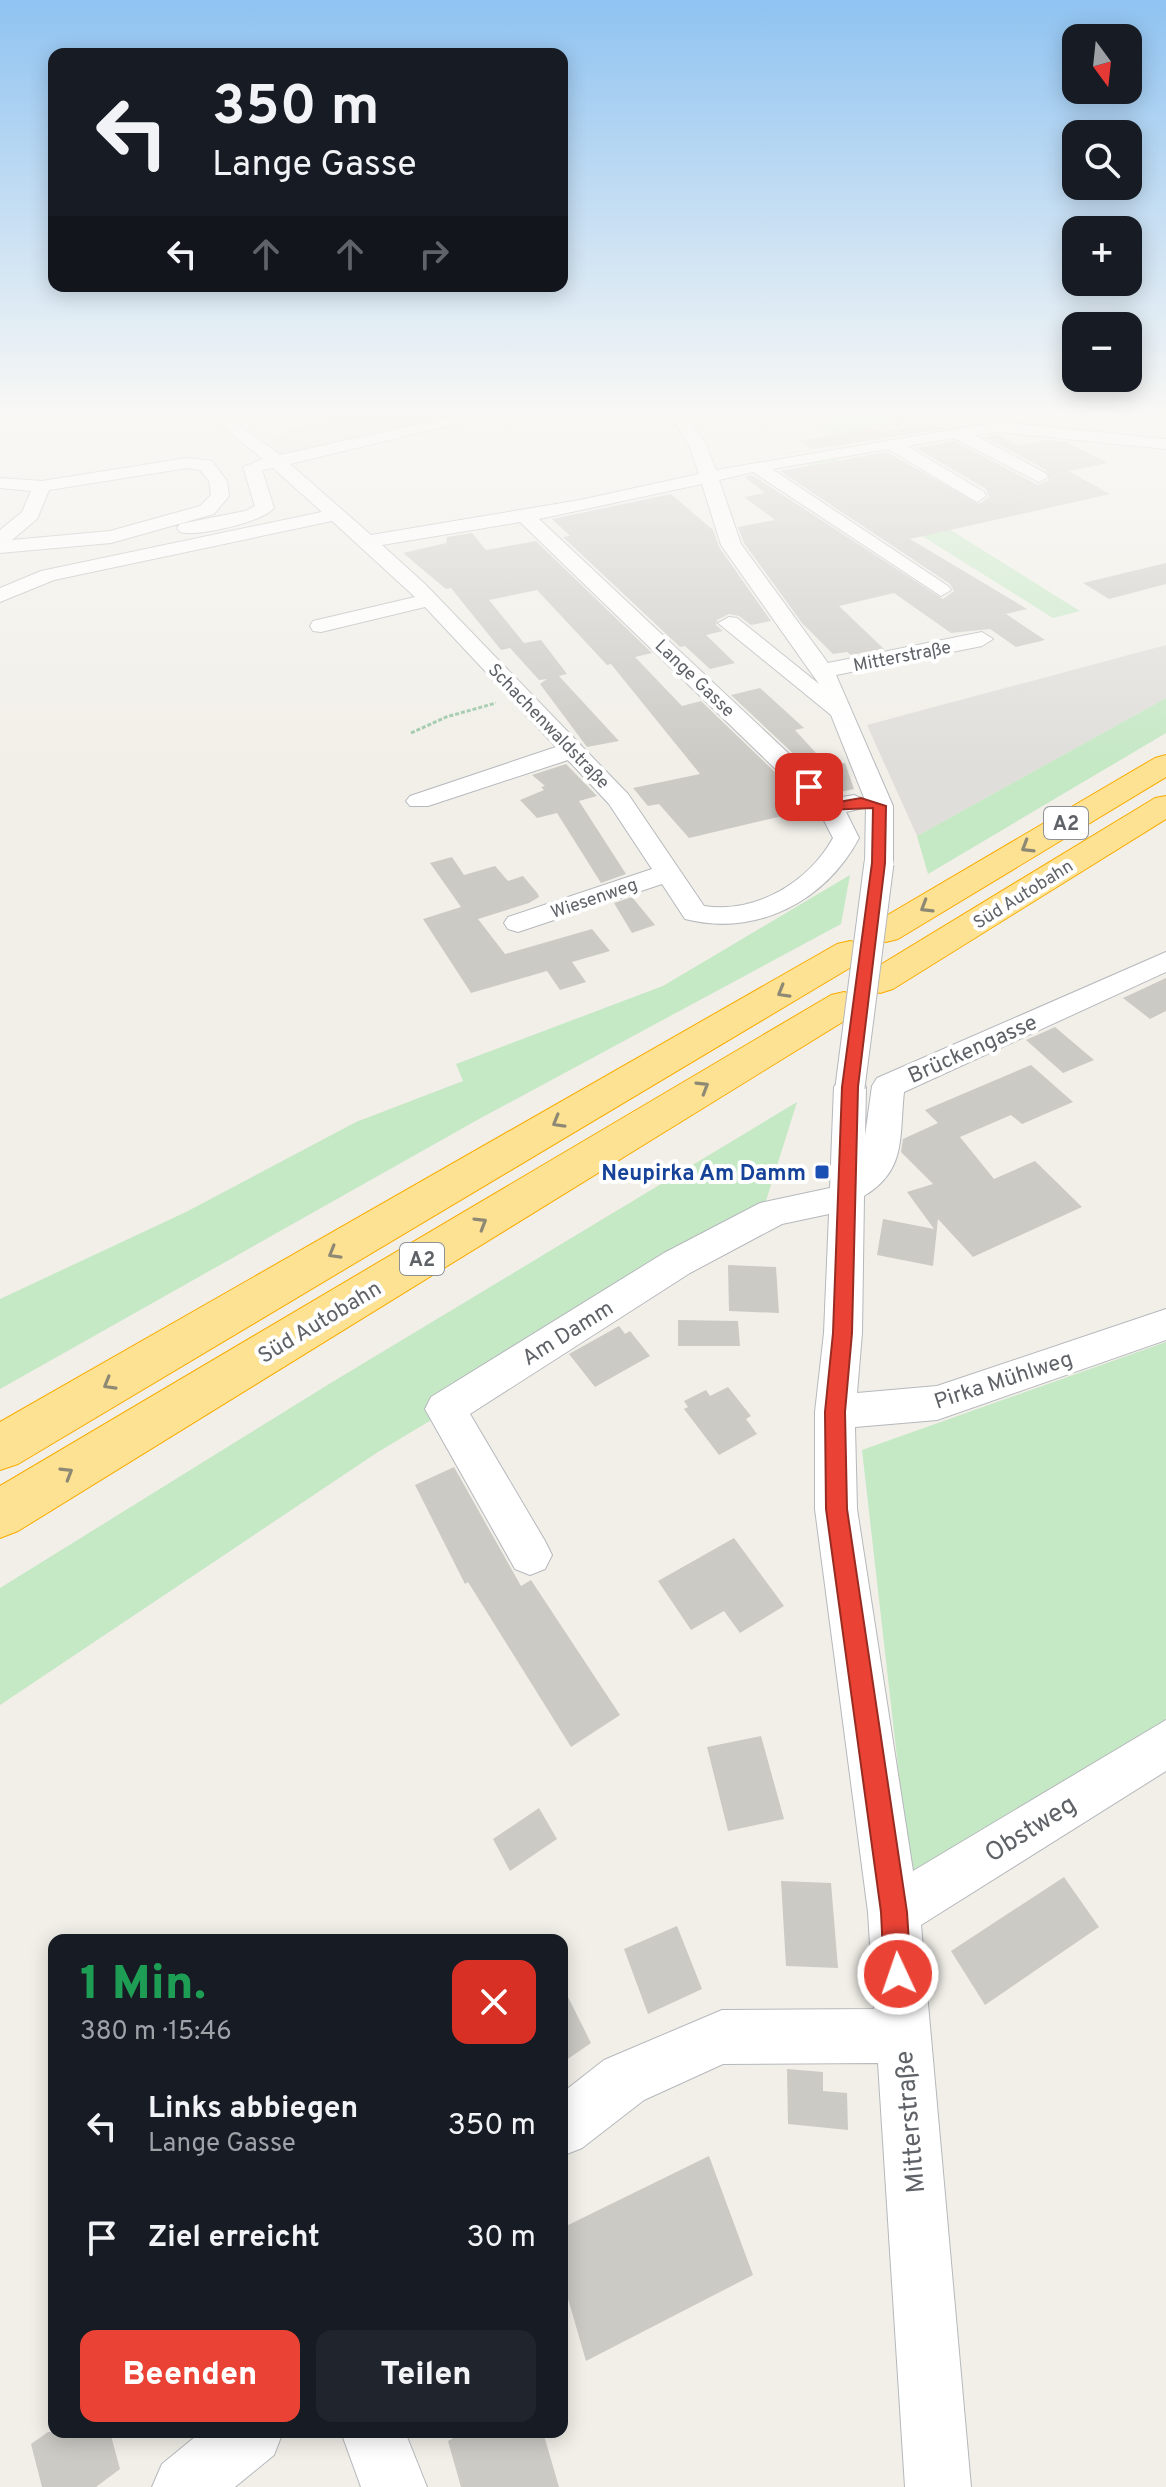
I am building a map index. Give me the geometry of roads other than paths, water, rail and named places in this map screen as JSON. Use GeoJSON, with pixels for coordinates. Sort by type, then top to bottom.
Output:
{"type":"FeatureCollection","features":[{"type":"Feature","properties":{"kind":"highway","name":"Süd Autobahn"},"geometry":{"type":"LineString","coordinates":[[886,931],[1166,764]]}},
{"type":"Feature","properties":{"kind":"highway","name":"Süd Autobahn"},"geometry":{"type":"LineString","coordinates":[[0,1448],[858,979],[1166,805]]}},
{"type":"Feature","properties":{"kind":"highway","name":"Süd Autobahn"},"geometry":{"type":"LineString","coordinates":[[0,1514],[858,979]]}},
{"type":"Feature","properties":{"kind":"street"},"geometry":{"type":"LineString","coordinates":[[111,537],[114,531]]}},
{"type":"Feature","properties":{"kind":"street"},"geometry":{"type":"LineString","coordinates":[[111,537],[132,531]]}},
{"type":"Feature","properties":{"kind":"street"},"geometry":{"type":"LineString","coordinates":[[1,544],[132,538],[170,531]]}},
{"type":"Feature","properties":{"kind":"street"},"geometry":{"type":"LineString","coordinates":[[0,596],[48,575],[258,531]]}},
{"type":"Feature","properties":{"kind":"street","name":"Schachenwaldstraße"},"geometry":{"type":"LineString","coordinates":[[353,531],[429,600],[619,799],[695,913],[723,918],[748,915],[815,881],[841,850],[846,838],[844,828],[830,807]]}},
{"type":"Feature","properties":{"kind":"street"},"geometry":{"type":"LineString","coordinates":[[365,542],[429,531]]}},
{"type":"Feature","properties":{"kind":"street","name":"Lange Gasse"},"geometry":{"type":"LineString","coordinates":[[541,531],[830,807]]}},
{"type":"Feature","properties":{"kind":"street","name":"Mitterstraße"},"geometry":{"type":"LineString","coordinates":[[724,531],[822,671],[880,806],[879,863],[850,1087],[843,1333],[835,1412],[836,1509],[894,1912],[938,2487]]}},
{"type":"Feature","properties":{"kind":"street"},"geometry":{"type":"LineString","coordinates":[[853,531],[941,590]]}},
{"type":"Feature","properties":{"kind":"street"},"geometry":{"type":"LineString","coordinates":[[321,626],[429,600]]}},
{"type":"Feature","properties":{"kind":"street"},"geometry":{"type":"LineString","coordinates":[[729,623],[824,702],[841,710]]}},
{"type":"Feature","properties":{"kind":"street","name":"Mitterstraße"},"geometry":{"type":"LineString","coordinates":[[822,671],[982,639]]}},
{"type":"Feature","properties":{"kind":"street"},"geometry":{"type":"LineString","coordinates":[[419,801],[572,750]]}},
{"type":"Feature","properties":{"kind":"street"},"geometry":{"type":"LineString","coordinates":[[830,807],[861,802],[880,806]]}},
{"type":"Feature","properties":{"kind":"street","name":"Wiesenweg"},"geometry":{"type":"LineString","coordinates":[[518,923],[669,873]]}},
{"type":"Feature","properties":{"kind":"street","name":"Brückengasse"},"geometry":{"type":"LineString","coordinates":[[846,1195],[873,1174],[879,1162],[888,1086],[1166,961]]}},
{"type":"Feature","properties":{"kind":"street","name":"Am Damm"},"geometry":{"type":"LineString","coordinates":[[530,1555],[445,1409],[677,1263],[772,1213],[846,1195]]}},
{"type":"Feature","properties":{"kind":"street","name":"Pirka Mühlweg"},"geometry":{"type":"LineString","coordinates":[[835,1412],[937,1403],[1166,1324]]}},
{"type":"Feature","properties":{"kind":"street","name":"Obstweg"},"geometry":{"type":"LineString","coordinates":[[894,1912],[1166,1744]]}},
{"type":"Feature","properties":{"kind":"street"},"geometry":{"type":"LineString","coordinates":[[568,2123],[624,2080],[722,2037],[902,2036]]}},
{"type":"Feature","properties":{"kind":"street"},"geometry":{"type":"LineString","coordinates":[[185,2487],[244,2438]]}},
{"type":"Feature","properties":{"kind":"street"},"geometry":{"type":"LineString","coordinates":[[375,2438],[394,2487]]}},
{"type":"Feature","properties":{"kind":"place","name":"Neupirka Am Damm"},"geometry":{"type":"Point","coordinates":[822,1172]}}]}
